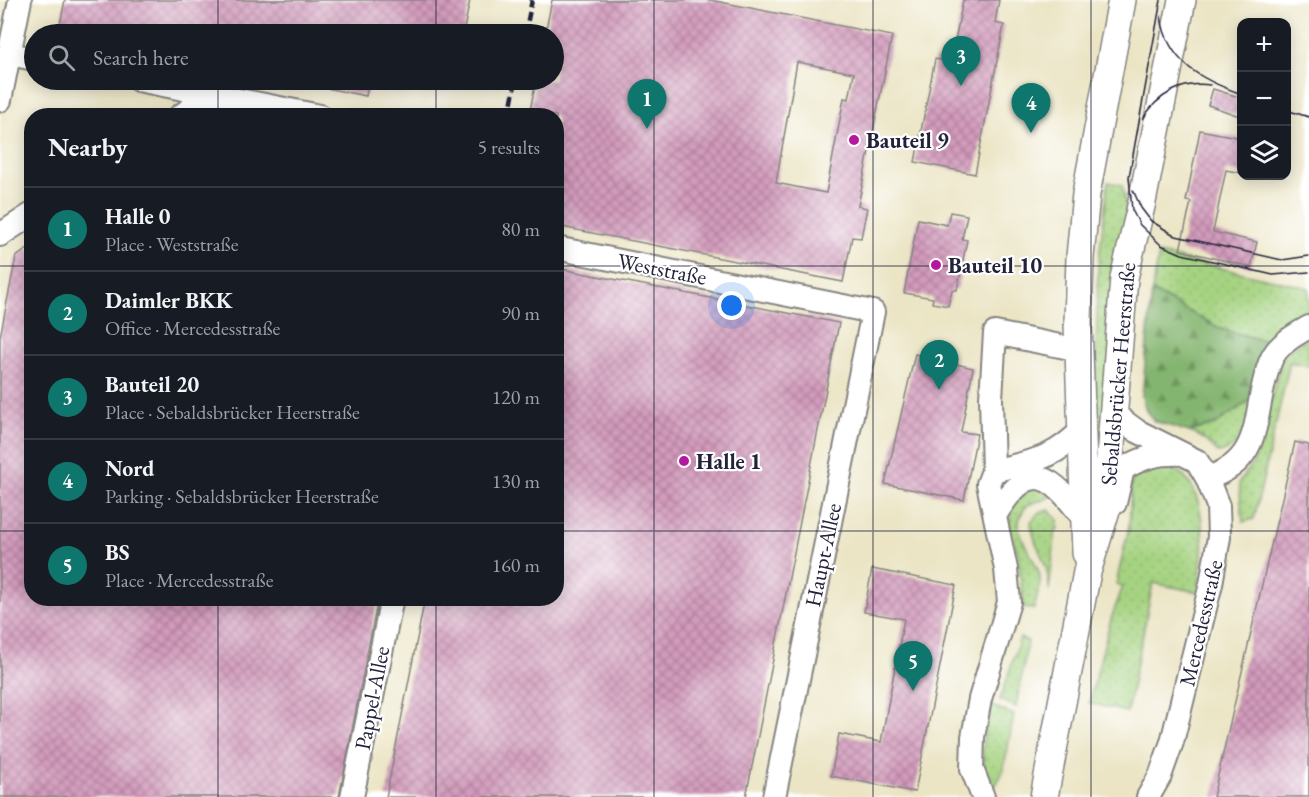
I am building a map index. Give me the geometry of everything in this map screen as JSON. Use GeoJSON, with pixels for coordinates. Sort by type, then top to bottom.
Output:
{"type":"FeatureCollection","features":[{"type":"Feature","properties":{"kind":"main road","name":"Sebaldsbrücker Heerstraße"},"geometry":{"type":"LineString","coordinates":[[1095,515],[1083,429],[1080,257],[1086,194],[1122,0]]}},
{"type":"Feature","properties":{"kind":"main road","name":"Sebaldsbrücker Heerstraße"},"geometry":{"type":"LineString","coordinates":[[1044,797],[1088,572],[1095,515],[1115,415],[1124,278],[1142,202],[1182,0]]}},
{"type":"Feature","properties":{"kind":"street"},"geometry":{"type":"LineString","coordinates":[[0,100],[20,0]]}},
{"type":"Feature","properties":{"kind":"street"},"geometry":{"type":"LineString","coordinates":[[10,54],[24,57]]}},
{"type":"Feature","properties":{"kind":"street"},"geometry":{"type":"LineString","coordinates":[[192,90],[281,108]]}},
{"type":"Feature","properties":{"kind":"street"},"geometry":{"type":"LineString","coordinates":[[192,108],[213,94]]}},
{"type":"Feature","properties":{"kind":"street"},"geometry":{"type":"LineString","coordinates":[[0,235],[24,219]]}},
{"type":"Feature","properties":{"kind":"street","name":"Weststraße"},"geometry":{"type":"LineString","coordinates":[[564,250],[873,312]]}},
{"type":"Feature","properties":{"kind":"street","name":"Haupt-Allee"},"geometry":{"type":"LineString","coordinates":[[774,797],[873,312]]}},
{"type":"Feature","properties":{"kind":"street"},"geometry":{"type":"LineString","coordinates":[[1207,478],[1227,472],[1253,442],[1272,358],[1289,338],[1309,327]]}},
{"type":"Feature","properties":{"kind":"street"},"geometry":{"type":"LineString","coordinates":[[983,797],[972,769],[973,737],[980,699],[1009,602],[1006,569],[988,484],[993,471],[991,398],[995,333],[1080,350]]}},
{"type":"Feature","properties":{"kind":"street","name":"Mercedesstraße"},"geometry":{"type":"LineString","coordinates":[[1115,415],[1137,431],[1197,461],[1207,478],[1218,506],[1219,537],[1211,585],[1172,742],[1160,776],[1148,797]]}},
{"type":"Feature","properties":{"kind":"street"},"geometry":{"type":"LineString","coordinates":[[993,471],[1052,456],[1083,429]]}},
{"type":"Feature","properties":{"kind":"street"},"geometry":{"type":"LineString","coordinates":[[996,514],[1006,497],[1023,482],[1040,478],[1055,484],[1095,515],[1117,502],[1123,469],[1140,459],[1163,453],[1184,454]]}},
{"type":"Feature","properties":{"kind":"street","name":"Pappel-Allee"},"geometry":{"type":"LineString","coordinates":[[352,797],[390,606]]}},
{"type":"Feature","properties":{"kind":"green space"},"geometry":{"type":"Polygon","coordinates":[[[1108,182],[1122,185],[1127,213],[1098,479],[1094,464],[1098,267],[1108,182]]]}},
{"type":"Feature","properties":{"kind":"green space"},"geometry":{"type":"Polygon","coordinates":[[[1159,254],[1309,288],[1309,318],[1273,343],[1221,329],[1152,291],[1159,254]]]}},
{"type":"Feature","properties":{"kind":"green space"},"geometry":{"type":"Polygon","coordinates":[[[1152,291],[1221,329],[1273,343],[1255,397],[1214,425],[1189,432],[1154,421],[1146,411],[1142,396],[1152,291]]]}},
{"type":"Feature","properties":{"kind":"green space"},"geometry":{"type":"Polygon","coordinates":[[[1309,337],[1309,366],[1290,362],[1254,519],[1243,522],[1239,483],[1255,460],[1281,361],[1292,348],[1309,337]]]}},
{"type":"Feature","properties":{"kind":"green space"},"geometry":{"type":"Polygon","coordinates":[[[1255,397],[1245,432],[1236,445],[1228,450],[1219,453],[1201,437],[1189,432],[1214,425],[1255,397]]]}},
{"type":"Feature","properties":{"kind":"green space"},"geometry":{"type":"Polygon","coordinates":[[[1163,464],[1179,472],[1191,485],[1198,501],[1203,538],[1198,592],[1153,583],[1127,712],[1089,703],[1111,619],[1123,586],[1116,584],[1129,527],[1132,474],[1163,464]]]}},
{"type":"Feature","properties":{"kind":"green space"},"geometry":{"type":"Polygon","coordinates":[[[1033,487],[1052,494],[1046,499],[1028,505],[1020,517],[1021,535],[1040,577],[1034,609],[1024,608],[1018,555],[1009,524],[1013,503],[1033,487]]]}},
{"type":"Feature","properties":{"kind":"green space"},"geometry":{"type":"Polygon","coordinates":[[[1049,510],[1058,519],[1058,529],[1056,529],[1049,590],[1047,571],[1032,531],[1031,522],[1038,513],[1049,510]]]}},
{"type":"Feature","properties":{"kind":"green space"},"geometry":{"type":"Polygon","coordinates":[[[1020,638],[1028,641],[1016,707],[1000,700],[1020,638]]]}},
{"type":"Feature","properties":{"kind":"green space"},"geometry":{"type":"Polygon","coordinates":[[[992,706],[1014,715],[1003,772],[993,790],[985,769],[982,748],[985,727],[992,706]]]}},
{"type":"Feature","properties":{"kind":"building"},"geometry":{"type":"Polygon","coordinates":[[[65,0],[470,0],[465,24],[60,24],[65,0]]]}},
{"type":"Feature","properties":{"kind":"building"},"geometry":{"type":"Polygon","coordinates":[[[552,0],[710,0],[892,36],[858,206],[867,208],[861,238],[852,237],[843,282],[564,228],[564,108],[531,108],[534,90],[564,90],[564,24],[547,24],[552,0]],[[797,62],[776,183],[826,193],[844,98],[849,99],[854,73],[797,62]]]}},
{"type":"Feature","properties":{"kind":"building"},"geometry":{"type":"Polygon","coordinates":[[[963,0],[999,0],[995,23],[1004,25],[975,174],[915,162],[935,59],[951,62],[963,0]]]}},
{"type":"Feature","properties":{"kind":"building"},"geometry":{"type":"Polygon","coordinates":[[[1213,89],[1237,96],[1237,115],[1208,105],[1213,89]]]}},
{"type":"Feature","properties":{"kind":"building"},"geometry":{"type":"Polygon","coordinates":[[[336,90],[367,90],[366,96],[336,90]]]}},
{"type":"Feature","properties":{"kind":"building"},"geometry":{"type":"Polygon","coordinates":[[[1200,130],[1237,137],[1237,172],[1226,170],[1213,232],[1257,242],[1251,267],[1180,250],[1191,202],[1186,201],[1200,130]]]}},
{"type":"Feature","properties":{"kind":"building","name":"Bauteil 10"},"geometry":{"type":"Polygon","coordinates":[[[950,212],[967,215],[962,239],[967,240],[957,290],[952,290],[948,306],[932,303],[933,298],[904,293],[918,219],[947,225],[950,212]]]}},
{"type":"Feature","properties":{"kind":"building"},"geometry":{"type":"Polygon","coordinates":[[[24,252],[24,606],[376,606],[339,797],[0,797],[0,337],[16,257],[24,252]]]}},
{"type":"Feature","properties":{"kind":"building","name":"Halle 1"},"geometry":{"type":"Polygon","coordinates":[[[564,270],[839,323],[746,797],[386,797],[423,606],[564,606],[564,270]]]}},
{"type":"Feature","properties":{"kind":"building"},"geometry":{"type":"Polygon","coordinates":[[[915,354],[973,368],[961,432],[977,434],[964,500],[885,484],[915,354]]]}},
{"type":"Feature","properties":{"kind":"building"},"geometry":{"type":"Polygon","coordinates":[[[1295,442],[1309,445],[1309,797],[1213,797],[1295,442]]]}},
{"type":"Feature","properties":{"kind":"building"},"geometry":{"type":"Polygon","coordinates":[[[872,569],[956,585],[915,792],[831,776],[839,734],[881,742],[904,619],[864,612],[872,569]]]}},
{"type":"Feature","properties":{"kind":"tram line"},"geometry":{"type":"LineString","coordinates":[[1161,0],[1129,177],[1132,210],[1140,225],[1161,245],[1182,254],[1273,275],[1309,272]]}},
{"type":"Feature","properties":{"kind":"tram line"},"geometry":{"type":"LineString","coordinates":[[1161,16],[1170,46],[1178,57],[1200,75],[1237,92]]}},
{"type":"Feature","properties":{"kind":"tram line"},"geometry":{"type":"LineString","coordinates":[[1143,119],[1155,103],[1171,92],[1190,85],[1210,85]]}},
{"type":"Feature","properties":{"kind":"tram line"},"geometry":{"type":"LineString","coordinates":[[1291,112],[1309,117]]}},
{"type":"Feature","properties":{"kind":"tram line"},"geometry":{"type":"LineString","coordinates":[[1133,190],[1141,208],[1151,221],[1176,236],[1282,260],[1309,256]]}},
{"type":"Feature","properties":{"kind":"railway"},"geometry":{"type":"LineString","coordinates":[[527,24],[532,0]]}},
{"type":"Feature","properties":{"kind":"railway"},"geometry":{"type":"LineString","coordinates":[[511,108],[514,90]]}},
{"type":"Feature","properties":{"kind":"place","name":"Bauteil 20"},"geometry":{"type":"Point","coordinates":[961,86]}},
{"type":"Feature","properties":{"kind":"place","name":"Halle 0"},"geometry":{"type":"Point","coordinates":[647,129]}},
{"type":"Feature","properties":{"kind":"place","name":"Nord"},"geometry":{"type":"Point","coordinates":[1031,133]}},
{"type":"Feature","properties":{"kind":"place","name":"Bauteil 9"},"geometry":{"type":"Point","coordinates":[854,140]}},
{"type":"Feature","properties":{"kind":"place","name":"Bauteil 10"},"geometry":{"type":"Point","coordinates":[936,265]}},
{"type":"Feature","properties":{"kind":"place","name":"Daimler BKK"},"geometry":{"type":"Point","coordinates":[939,390]}},
{"type":"Feature","properties":{"kind":"place","name":"Halle 1"},"geometry":{"type":"Point","coordinates":[684,461]}},
{"type":"Feature","properties":{"kind":"place","name":"BS"},"geometry":{"type":"Point","coordinates":[913,691]}}]}
